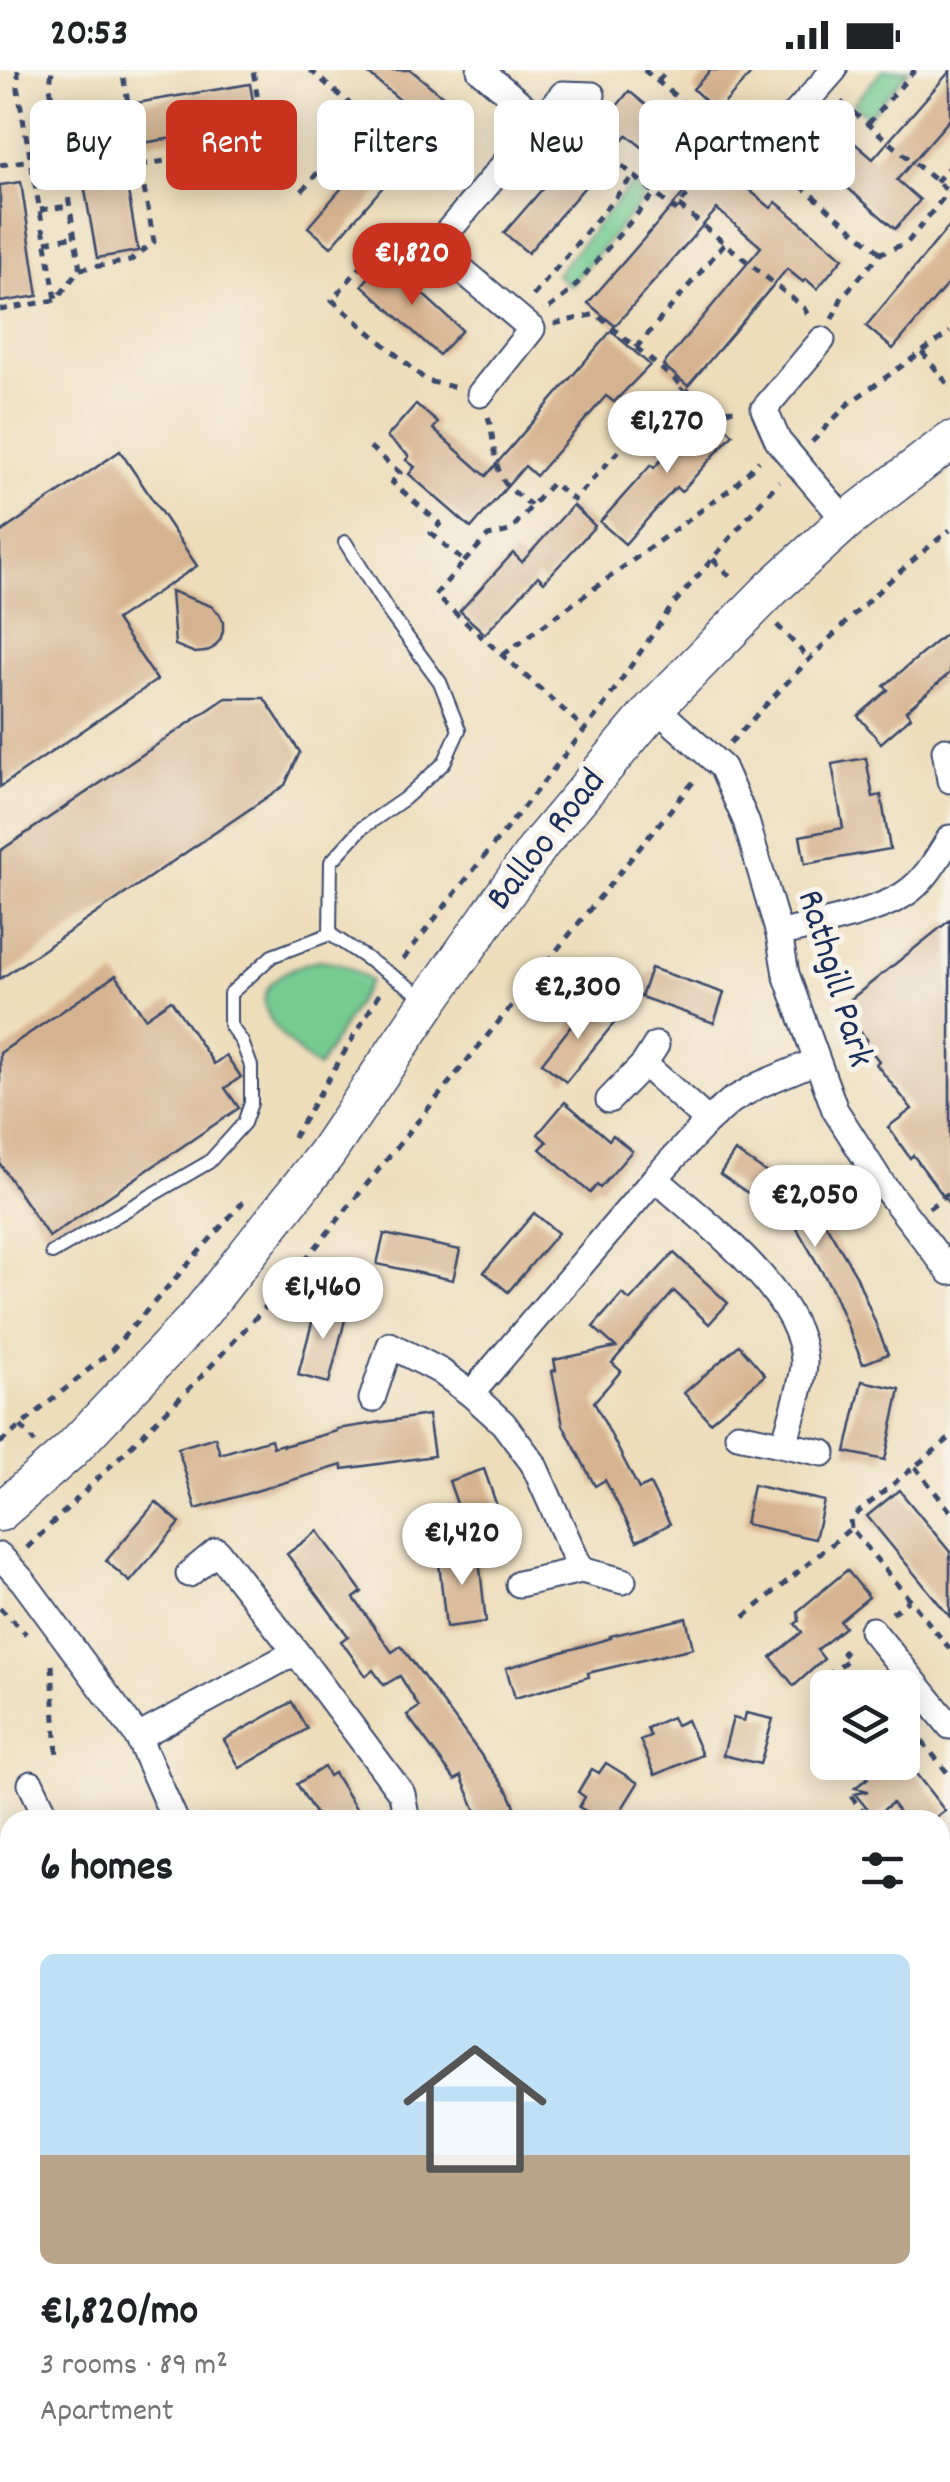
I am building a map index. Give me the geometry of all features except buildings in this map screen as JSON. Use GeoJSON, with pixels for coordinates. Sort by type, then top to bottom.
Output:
{"type":"FeatureCollection","features":[{"type":"Feature","properties":{"kind":"street"},"geometry":{"type":"LineString","coordinates":[[480,70],[525,100]]}},
{"type":"Feature","properties":{"kind":"street"},"geometry":{"type":"LineString","coordinates":[[808,100],[827,78]]}},
{"type":"Feature","properties":{"kind":"street"},"geometry":{"type":"LineString","coordinates":[[558,100],[563,94],[592,95]]}},
{"type":"Feature","properties":{"kind":"street"},"geometry":{"type":"LineString","coordinates":[[480,394],[525,323],[435,248],[494,176]]}},
{"type":"Feature","properties":{"kind":"street"},"geometry":{"type":"LineString","coordinates":[[822,340],[764,409],[778,442],[846,521]]}},
{"type":"Feature","properties":{"kind":"street","name":"Balloo Road"},"geometry":{"type":"LineString","coordinates":[[0,1512],[70,1451],[200,1316],[326,1154],[541,843],[748,595],[950,441]]}},
{"type":"Feature","properties":{"kind":"street","name":"Rathgill Park"},"geometry":{"type":"LineString","coordinates":[[655,708],[722,768],[746,821],[779,934],[786,974],[835,1110],[882,1184],[950,1272]]}},
{"type":"Feature","properties":{"kind":"street"},"geometry":{"type":"LineString","coordinates":[[946,750],[950,780]]}},
{"type":"Feature","properties":{"kind":"street"},"geometry":{"type":"LineString","coordinates":[[779,934],[878,906],[906,894],[927,874],[950,838]]}},
{"type":"Feature","properties":{"kind":"street"},"geometry":{"type":"LineString","coordinates":[[608,1100],[650,1055],[708,1121]]}},
{"type":"Feature","properties":{"kind":"street"},"geometry":{"type":"LineString","coordinates":[[471,1394],[654,1178],[708,1121],[732,1100],[759,1085],[816,1061]]}},
{"type":"Feature","properties":{"kind":"street"},"geometry":{"type":"LineString","coordinates":[[654,1178],[757,1270],[786,1308],[804,1363],[784,1444]]}},
{"type":"Feature","properties":{"kind":"street"},"geometry":{"type":"LineString","coordinates":[[372,1399],[390,1345],[424,1360],[471,1394],[502,1423],[533,1464],[581,1570]]}},
{"type":"Feature","properties":{"kind":"street"},"geometry":{"type":"LineString","coordinates":[[738,1435],[823,1453]]}},
{"type":"Feature","properties":{"kind":"street"},"geometry":{"type":"LineString","coordinates":[[190,1574],[216,1552],[402,1794],[406,1810]]}},
{"type":"Feature","properties":{"kind":"street"},"geometry":{"type":"LineString","coordinates":[[0,1556],[23,1581],[138,1737],[171,1810]]}},
{"type":"Feature","properties":{"kind":"street"},"geometry":{"type":"LineString","coordinates":[[520,1584],[581,1570],[623,1581]]}},
{"type":"Feature","properties":{"kind":"street"},"geometry":{"type":"LineString","coordinates":[[872,1630],[950,1726]]}},
{"type":"Feature","properties":{"kind":"street"},"geometry":{"type":"LineString","coordinates":[[138,1737],[296,1652]]}},
{"type":"Feature","properties":{"kind":"street"},"geometry":{"type":"LineString","coordinates":[[31,1784],[43,1810]]}},
{"type":"Feature","properties":{"kind":"lane"},"geometry":{"type":"LineString","coordinates":[[330,934],[330,862],[362,828],[404,800],[444,764],[459,730],[440,682],[388,611],[345,542]]}},
{"type":"Feature","properties":{"kind":"lane"},"geometry":{"type":"LineString","coordinates":[[330,934],[429,1000]]}},
{"type":"Feature","properties":{"kind":"lane"},"geometry":{"type":"LineString","coordinates":[[52,1254],[209,1162],[244,1123],[252,1103],[251,1066],[242,1042],[230,1026],[230,994],[272,956],[330,934]]}},
{"type":"Feature","properties":{"kind":"path"},"geometry":{"type":"LineString","coordinates":[[18,70],[30,155]]}},
{"type":"Feature","properties":{"kind":"path"},"geometry":{"type":"LineString","coordinates":[[52,70],[52,100]]}},
{"type":"Feature","properties":{"kind":"path"},"geometry":{"type":"LineString","coordinates":[[122,70],[128,100]]}},
{"type":"Feature","properties":{"kind":"path"},"geometry":{"type":"LineString","coordinates":[[146,163],[265,145],[253,70]]}},
{"type":"Feature","properties":{"kind":"path"},"geometry":{"type":"LineString","coordinates":[[310,70],[345,100]]}},
{"type":"Feature","properties":{"kind":"path"},"geometry":{"type":"LineString","coordinates":[[644,70],[681,100]]}},
{"type":"Feature","properties":{"kind":"path"},"geometry":{"type":"LineString","coordinates":[[658,81],[668,70]]}},
{"type":"Feature","properties":{"kind":"path"},"geometry":{"type":"LineString","coordinates":[[868,124],[915,70]]}},
{"type":"Feature","properties":{"kind":"path"},"geometry":{"type":"LineString","coordinates":[[822,340],[842,297],[881,252],[907,243],[949,193],[868,124],[827,78]]}},
{"type":"Feature","properties":{"kind":"path"},"geometry":{"type":"LineString","coordinates":[[0,165],[30,160]]}},
{"type":"Feature","properties":{"kind":"path"},"geometry":{"type":"LineString","coordinates":[[619,165],[676,210],[692,190]]}},
{"type":"Feature","properties":{"kind":"path"},"geometry":{"type":"LineString","coordinates":[[936,182],[950,166]]}},
{"type":"Feature","properties":{"kind":"path"},"geometry":{"type":"LineString","coordinates":[[302,191],[317,173]]}},
{"type":"Feature","properties":{"kind":"path"},"geometry":{"type":"LineString","coordinates":[[525,323],[634,175]]}},
{"type":"Feature","properties":{"kind":"path"},"geometry":{"type":"LineString","coordinates":[[36,190],[56,300]]}},
{"type":"Feature","properties":{"kind":"path"},"geometry":{"type":"LineString","coordinates":[[66,190],[80,269]]}},
{"type":"Feature","properties":{"kind":"path"},"geometry":{"type":"LineString","coordinates":[[0,310],[56,300],[80,269],[130,261],[154,242],[145,190]]}},
{"type":"Feature","properties":{"kind":"path"},"geometry":{"type":"LineString","coordinates":[[452,190],[470,205]]}},
{"type":"Feature","properties":{"kind":"path"},"geometry":{"type":"LineString","coordinates":[[807,190],[881,252]]}},
{"type":"Feature","properties":{"kind":"path"},"geometry":{"type":"LineString","coordinates":[[525,323],[571,292],[656,193]]}},
{"type":"Feature","properties":{"kind":"path"},"geometry":{"type":"LineString","coordinates":[[40,210],[69,206]]}},
{"type":"Feature","properties":{"kind":"path"},"geometry":{"type":"LineString","coordinates":[[679,206],[804,308],[822,340]]}},
{"type":"Feature","properties":{"kind":"path"},"geometry":{"type":"LineString","coordinates":[[435,248],[389,234],[332,300],[428,381],[480,394],[506,484],[532,505]]}},
{"type":"Feature","properties":{"kind":"path"},"geometry":{"type":"LineString","coordinates":[[46,242],[74,236]]}},
{"type":"Feature","properties":{"kind":"path"},"geometry":{"type":"LineString","coordinates":[[636,348],[725,243]]}},
{"type":"Feature","properties":{"kind":"path"},"geometry":{"type":"LineString","coordinates":[[525,323],[596,314],[712,411],[764,409]]}},
{"type":"Feature","properties":{"kind":"path"},"geometry":{"type":"LineString","coordinates":[[922,352],[950,388]]}},
{"type":"Feature","properties":{"kind":"path"},"geometry":{"type":"LineString","coordinates":[[586,728],[435,595],[488,536],[510,531],[552,483],[574,500],[624,444],[642,435],[682,388]]}},
{"type":"Feature","properties":{"kind":"path"},"geometry":{"type":"LineString","coordinates":[[502,655],[733,487],[778,442]]}},
{"type":"Feature","properties":{"kind":"path"},"geometry":{"type":"LineString","coordinates":[[370,447],[400,473],[392,482],[440,524],[431,534],[464,562]]}},
{"type":"Feature","properties":{"kind":"path"},"geometry":{"type":"LineString","coordinates":[[44,1533],[199,1379],[281,1290],[656,826],[714,760],[809,659],[912,560],[950,530]]}},
{"type":"Feature","properties":{"kind":"path"},"geometry":{"type":"LineString","coordinates":[[712,559],[809,659]]}},
{"type":"Feature","properties":{"kind":"path"},"geometry":{"type":"LineString","coordinates":[[950,1438],[850,1520],[850,1528],[950,1650]]}},
{"type":"Feature","properties":{"kind":"path"},"geometry":{"type":"LineString","coordinates":[[914,1467],[950,1511]]}},
{"type":"Feature","properties":{"kind":"path"},"geometry":{"type":"LineString","coordinates":[[744,1617],[850,1528]]}},
{"type":"Feature","properties":{"kind":"path"},"geometry":{"type":"LineString","coordinates":[[0,1608],[27,1636]]}},
{"type":"Feature","properties":{"kind":"path"},"geometry":{"type":"LineString","coordinates":[[849,1659],[859,1660]]}},
{"type":"Feature","properties":{"kind":"path"},"geometry":{"type":"LineString","coordinates":[[52,1662],[57,1757]]}},
{"type":"Feature","properties":{"kind":"path"},"geometry":{"type":"LineString","coordinates":[[920,1738],[950,1776]]}},
{"type":"Feature","properties":{"kind":"path"},"geometry":{"type":"LineString","coordinates":[[850,1796],[861,1810]]}},
{"type":"Feature","properties":{"kind":"green space"},"geometry":{"type":"Polygon","coordinates":[[[883,70],[909,70],[868,117],[855,102],[883,70]]]}},
{"type":"Feature","properties":{"kind":"green space"},"geometry":{"type":"Polygon","coordinates":[[[633,182],[647,195],[570,286],[556,274],[633,182]]]}},
{"type":"Feature","properties":{"kind":"green space"},"geometry":{"type":"Polygon","coordinates":[[[318,960],[346,966],[370,981],[318,1068],[272,1022],[265,994],[273,981],[290,970],[318,960]]]}}]}
